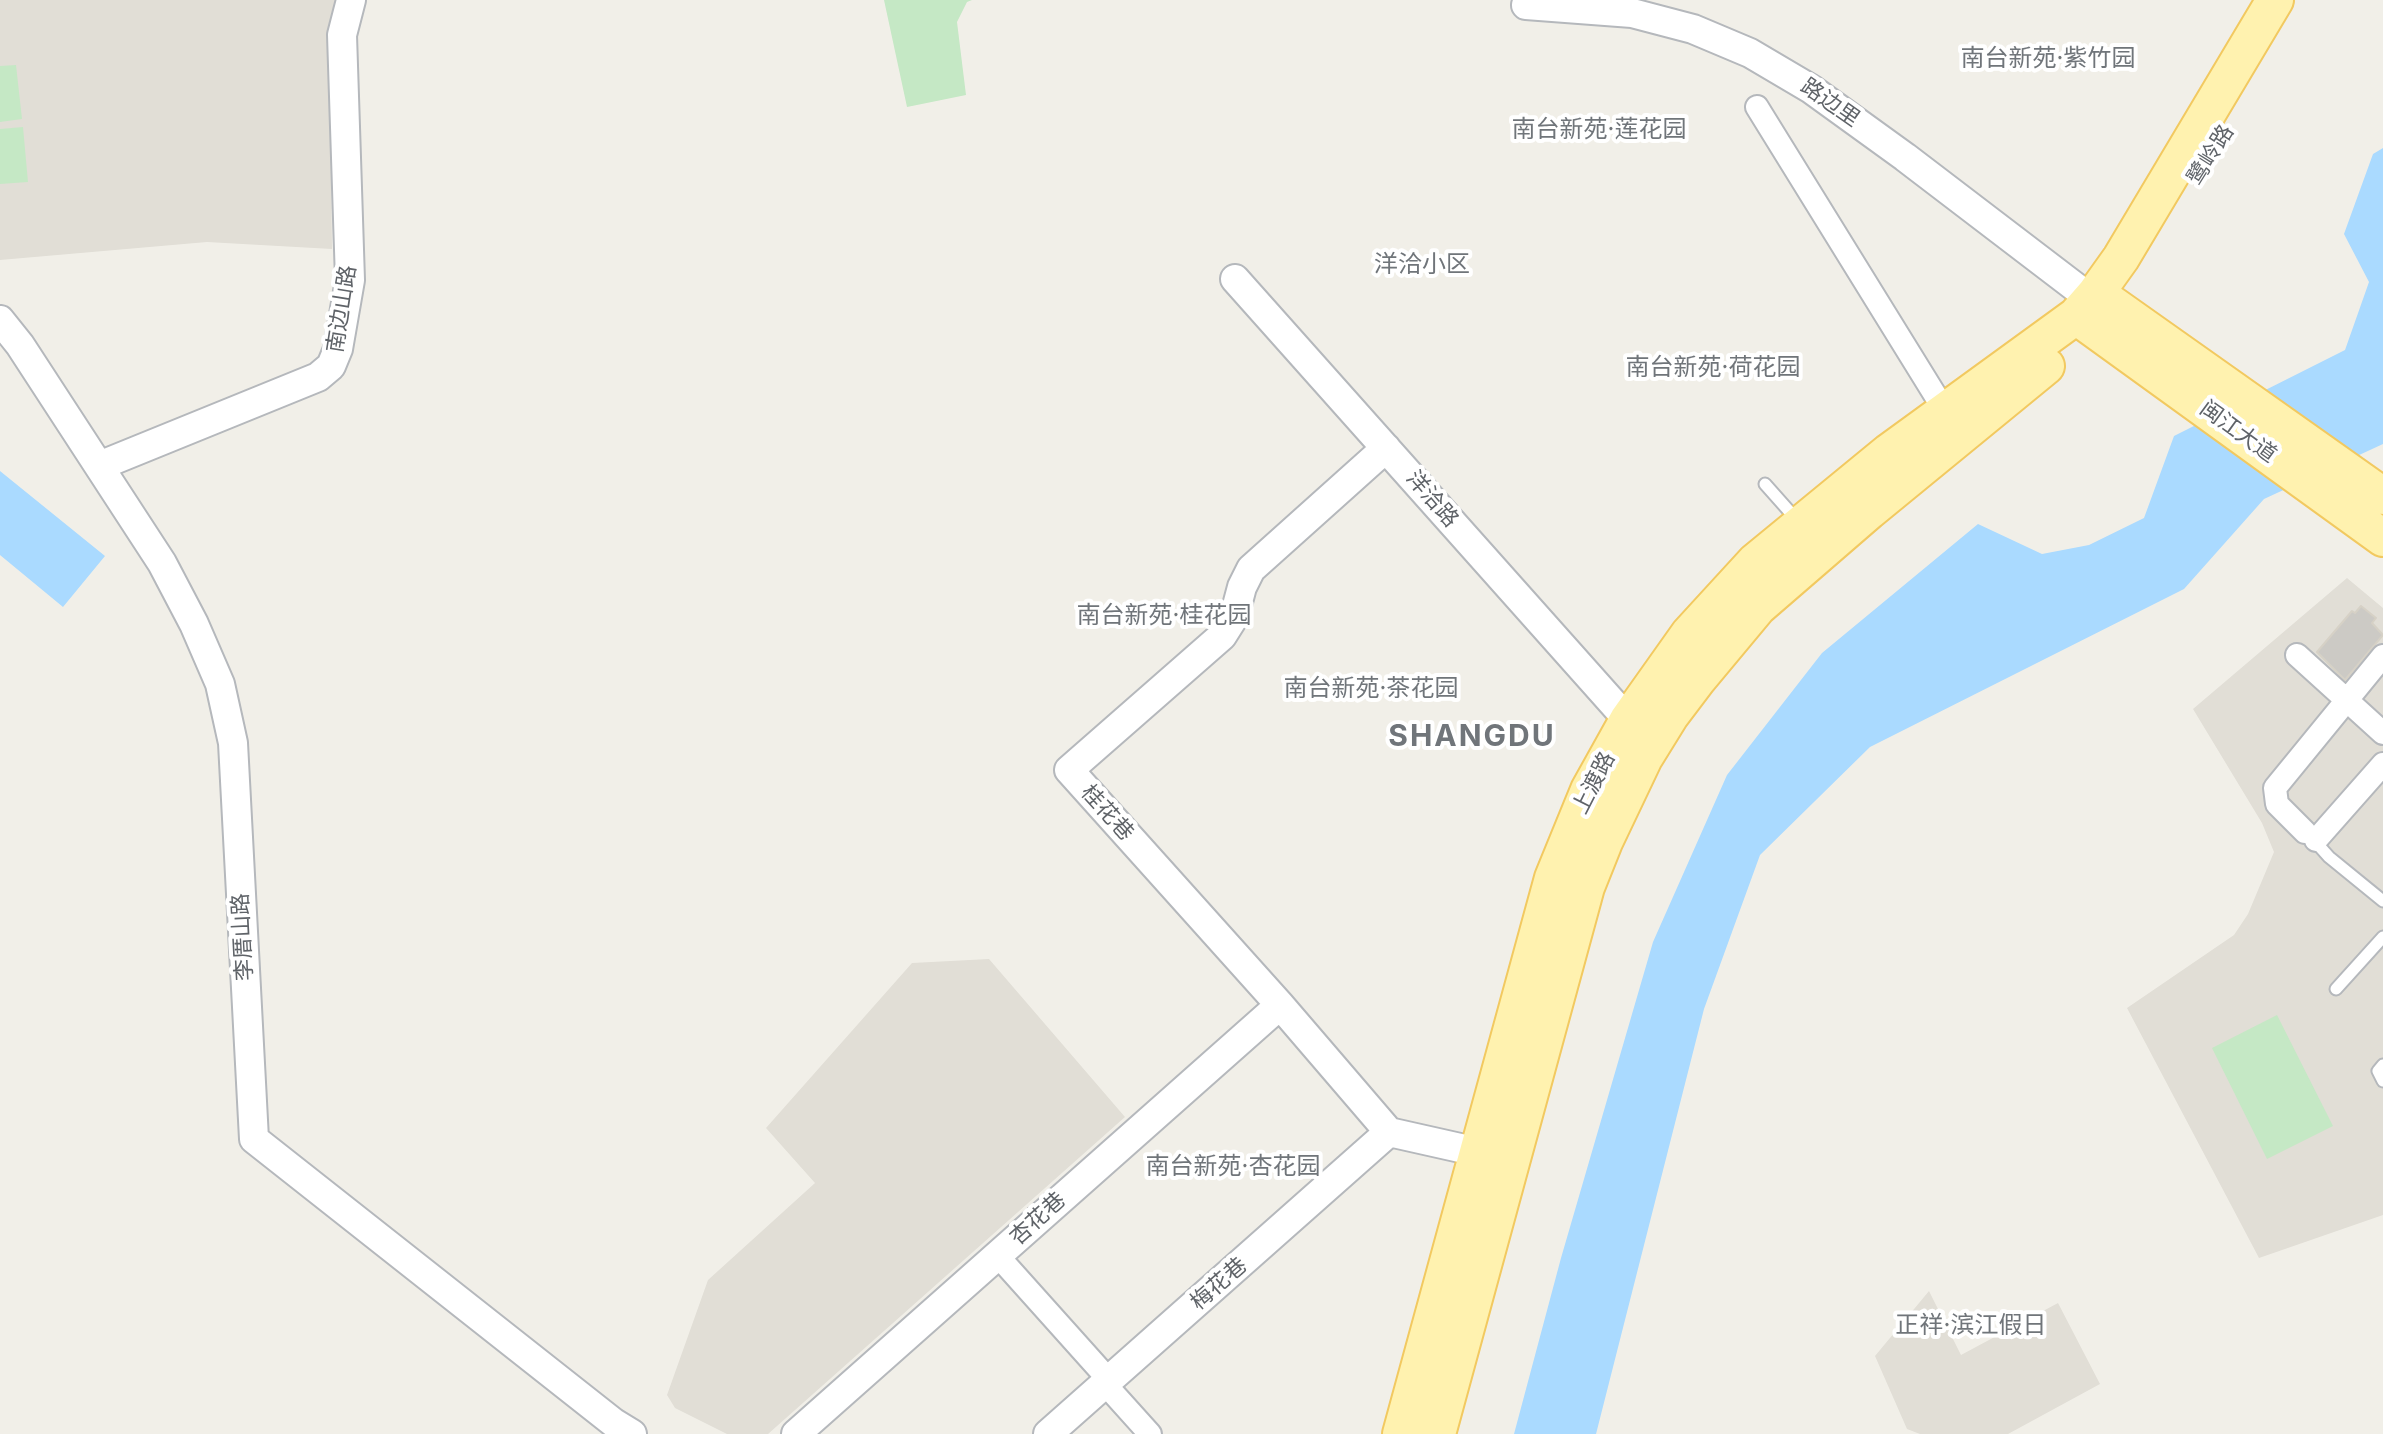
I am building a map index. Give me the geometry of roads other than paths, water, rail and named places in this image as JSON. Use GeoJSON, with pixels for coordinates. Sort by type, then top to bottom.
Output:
{"type":"FeatureCollection","features":[{"type":"Feature","properties":{"kind":"main road","name":"鹭岭路"},"geometry":{"type":"LineString","coordinates":[[2093,308],[2275,0]]}},
{"type":"Feature","properties":{"kind":"main road","name":"鹭岭路"},"geometry":{"type":"LineString","coordinates":[[2093,308],[2141,264],[2212,153],[2302,0]]}},
{"type":"Feature","properties":{"kind":"main road","name":"闽江大道"},"geometry":{"type":"LineString","coordinates":[[2093,308],[2245,400],[2383,496]]}},
{"type":"Feature","properties":{"kind":"main road","name":"闽江大道"},"geometry":{"type":"LineString","coordinates":[[2093,308],[2211,413],[2383,538]]}},
{"type":"Feature","properties":{"kind":"main road","name":"上渡路"},"geometry":{"type":"LineString","coordinates":[[1401,1434],[1553,878],[1589,790],[1628,720],[1661,671],[1714,605],[1755,562],[1889,452],[2093,308]]}},
{"type":"Feature","properties":{"kind":"main road","name":"上渡路"},"geometry":{"type":"LineString","coordinates":[[1437,1434],[1586,887],[1644,758],[1670,716],[1758,607],[2093,308]]}},
{"type":"Feature","properties":{"kind":"street","name":"南边山路"},"geometry":{"type":"LineString","coordinates":[[99,466],[318,377],[331,366],[338,349],[350,280],[342,35],[351,0]]}},
{"type":"Feature","properties":{"kind":"street","name":"路边里"},"geometry":{"type":"LineString","coordinates":[[1526,5],[1565,3],[1632,13],[1719,39],[1770,64],[1811,89],[1905,157],[2093,308]]}},
{"type":"Feature","properties":{"kind":"street"},"geometry":{"type":"LineString","coordinates":[[1757,107],[1945,411]]}},
{"type":"Feature","properties":{"kind":"street","name":"洋洽路"},"geometry":{"type":"LineString","coordinates":[[1235,279],[1628,720]]}},
{"type":"Feature","properties":{"kind":"street","name":"李厝山路"},"geometry":{"type":"LineString","coordinates":[[0,320],[162,563],[213,666],[233,743],[254,1139],[614,1423],[632,1434]]}},
{"type":"Feature","properties":{"kind":"street","name":"桂花巷"},"geometry":{"type":"LineString","coordinates":[[1386,448],[1251,569],[1242,587],[1234,617],[1222,636],[1069,770],[1280,1005],[1389,1132]]}},
{"type":"Feature","properties":{"kind":"street"},"geometry":{"type":"LineString","coordinates":[[2297,655],[2383,733]]}},
{"type":"Feature","properties":{"kind":"street"},"geometry":{"type":"LineString","coordinates":[[2383,656],[2275,788],[2277,804],[2310,836],[2383,764]]}},
{"type":"Feature","properties":{"kind":"street","name":"杏花巷"},"geometry":{"type":"LineString","coordinates":[[796,1434],[1280,1005]]}},
{"type":"Feature","properties":{"kind":"street"},"geometry":{"type":"LineString","coordinates":[[1389,1132],[1478,1152]]}},
{"type":"Feature","properties":{"kind":"street","name":"梅花巷"},"geometry":{"type":"LineString","coordinates":[[1048,1434],[1389,1132]]}},
{"type":"Feature","properties":{"kind":"street"},"geometry":{"type":"LineString","coordinates":[[997,1255],[1150,1434]]}},
{"type":"Feature","properties":{"kind":"lane"},"geometry":{"type":"LineString","coordinates":[[1765,484],[1800,524]]}},
{"type":"Feature","properties":{"kind":"lane"},"geometry":{"type":"LineString","coordinates":[[2310,836],[2329,857],[2383,901]]}},
{"type":"Feature","properties":{"kind":"lane"},"geometry":{"type":"LineString","coordinates":[[2336,989],[2383,937]]}},
{"type":"Feature","properties":{"kind":"lane"},"geometry":{"type":"LineString","coordinates":[[2383,1065],[2378,1071],[2383,1081]]}},
{"type":"Feature","properties":{"kind":"water"},"geometry":{"type":"Polygon","coordinates":[[[2383,148],[2383,444],[2264,499],[2184,589],[1870,747],[1760,855],[1704,1009],[1596,1434],[1514,1434],[1561,1258],[1653,942],[1727,775],[1822,653],[1978,524],[2042,554],[2089,545],[2144,518],[2174,436],[2345,350],[2369,282],[2344,234],[2373,154],[2383,148]]]}},
{"type":"Feature","properties":{"kind":"water"},"geometry":{"type":"Polygon","coordinates":[[[0,471],[105,556],[63,607],[0,555],[0,471]]]}},
{"type":"Feature","properties":{"kind":"district","name":"南台新苑·紫竹园"},"geometry":{"type":"Point","coordinates":[2048,59]}},
{"type":"Feature","properties":{"kind":"district","name":"南台新苑·莲花园"},"geometry":{"type":"Point","coordinates":[1599,130]}},
{"type":"Feature","properties":{"kind":"district","name":"洋洽小区"},"geometry":{"type":"Point","coordinates":[1422,265]}},
{"type":"Feature","properties":{"kind":"district","name":"南台新苑·荷花园"},"geometry":{"type":"Point","coordinates":[1713,368]}},
{"type":"Feature","properties":{"kind":"district","name":"南台新苑·桂花园"},"geometry":{"type":"Point","coordinates":[1164,616]}},
{"type":"Feature","properties":{"kind":"district","name":"南台新苑·茶花园"},"geometry":{"type":"Point","coordinates":[1371,689]}},
{"type":"Feature","properties":{"kind":"district","name":"SHANGDU"},"geometry":{"type":"Point","coordinates":[1472,737]}},
{"type":"Feature","properties":{"kind":"district","name":"南台新苑·杏花园"},"geometry":{"type":"Point","coordinates":[1233,1167]}},
{"type":"Feature","properties":{"kind":"district","name":"正祥·滨江假日"},"geometry":{"type":"Point","coordinates":[1971,1326]}}]}
